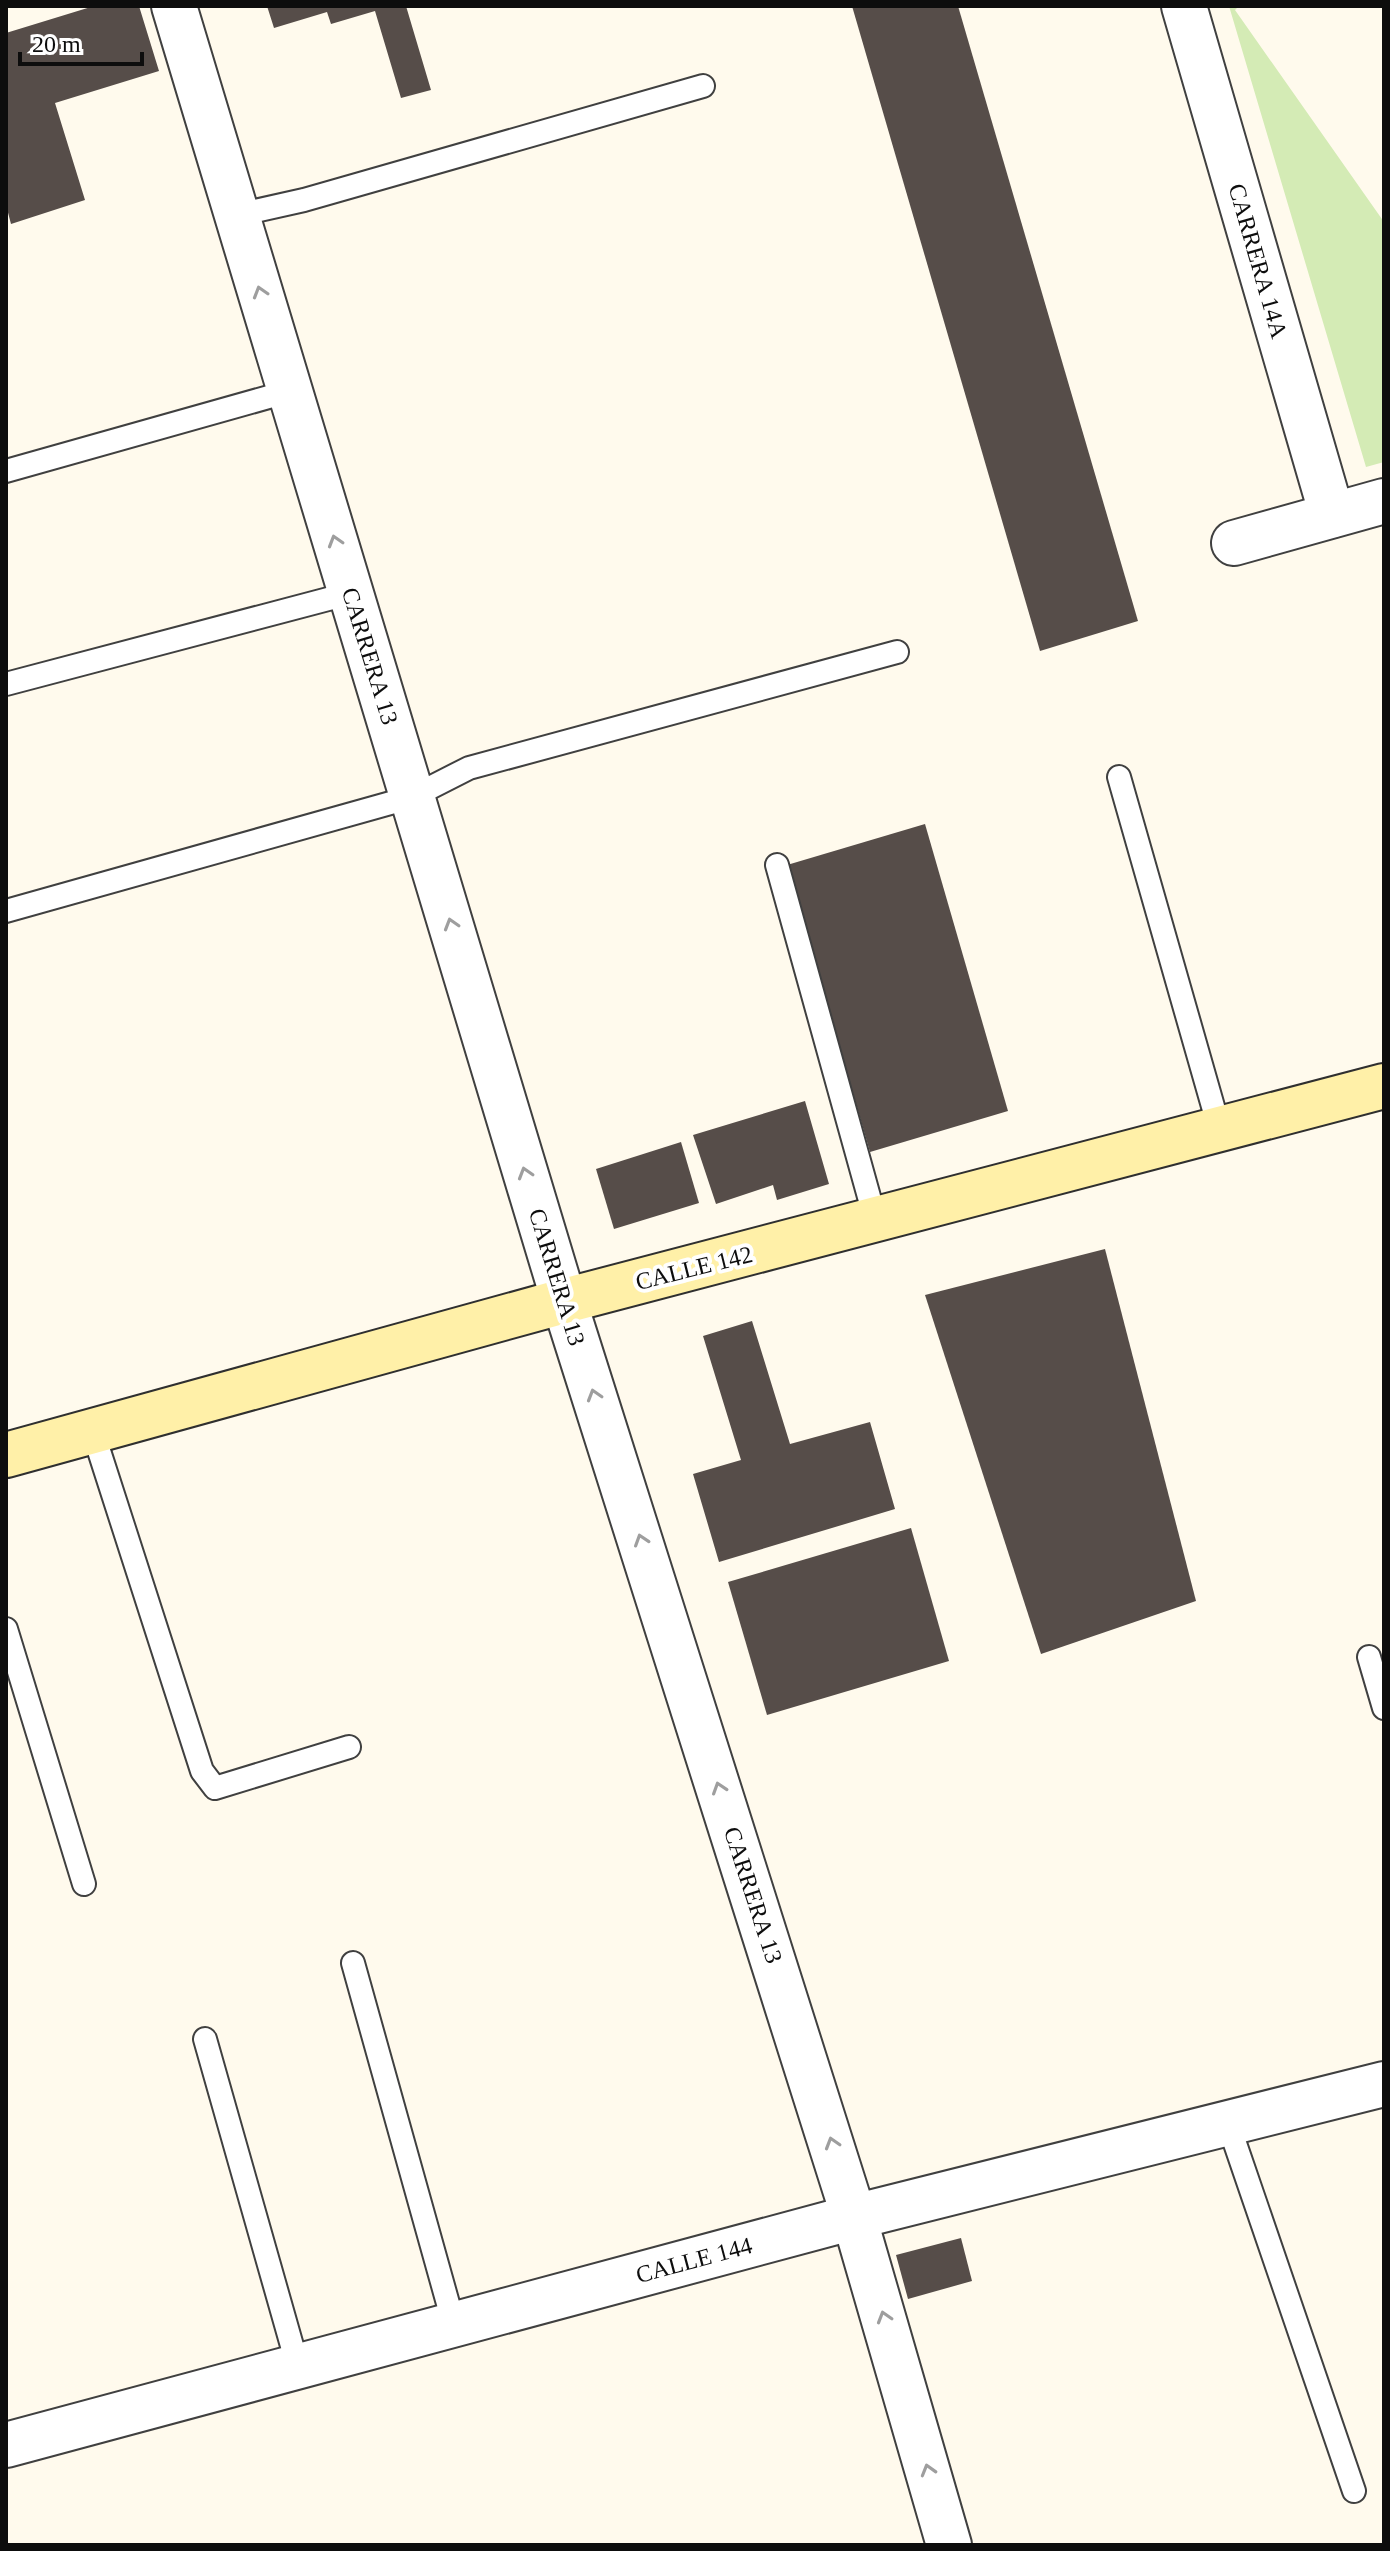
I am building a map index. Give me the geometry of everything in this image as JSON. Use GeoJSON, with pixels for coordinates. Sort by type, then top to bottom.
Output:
{"type":"FeatureCollection","features":[{"type":"Feature","properties":{"kind":"main road","name":"CALLE 142"},"geometry":{"type":"LineString","coordinates":[[6,1455],[564,1301],[876,1222],[1384,1086]]}},
{"type":"Feature","properties":{"kind":"street","name":"CARRERA 13"},"geometry":{"type":"LineString","coordinates":[[174,6],[564,1301],[854,2217],[949,2545]]}},
{"type":"Feature","properties":{"kind":"street","name":"CARRERA 14A"},"geometry":{"type":"LineString","coordinates":[[1184,6],[1332,515]]}},
{"type":"Feature","properties":{"kind":"street"},"geometry":{"type":"LineString","coordinates":[[1234,543],[1384,501]]}},
{"type":"Feature","properties":{"kind":"street","name":"CALLE 144"},"geometry":{"type":"LineString","coordinates":[[6,2445],[854,2217],[1384,2084]]}},
{"type":"Feature","properties":{"kind":"lane"},"geometry":{"type":"LineString","coordinates":[[237,215],[304,200],[703,86]]}},
{"type":"Feature","properties":{"kind":"lane"},"geometry":{"type":"LineString","coordinates":[[6,471],[290,391]]}},
{"type":"Feature","properties":{"kind":"lane"},"geometry":{"type":"LineString","coordinates":[[6,684],[351,593]]}},
{"type":"Feature","properties":{"kind":"lane"},"geometry":{"type":"LineString","coordinates":[[6,911],[412,797],[469,768],[897,652]]}},
{"type":"Feature","properties":{"kind":"lane"},"geometry":{"type":"LineString","coordinates":[[1119,777],[1220,1131]]}},
{"type":"Feature","properties":{"kind":"lane"},"geometry":{"type":"LineString","coordinates":[[777,865],[876,1222]]}},
{"type":"Feature","properties":{"kind":"lane"},"geometry":{"type":"LineString","coordinates":[[92,1429],[209,1785],[215,1788],[349,1747]]}},
{"type":"Feature","properties":{"kind":"lane"},"geometry":{"type":"LineString","coordinates":[[6,1629],[84,1884]]}},
{"type":"Feature","properties":{"kind":"lane"},"geometry":{"type":"LineString","coordinates":[[1369,1657],[1384,1708]]}},
{"type":"Feature","properties":{"kind":"lane"},"geometry":{"type":"LineString","coordinates":[[353,1963],[454,2325]]}},
{"type":"Feature","properties":{"kind":"lane"},"geometry":{"type":"LineString","coordinates":[[205,2039],[298,2367]]}},
{"type":"Feature","properties":{"kind":"lane"},"geometry":{"type":"LineString","coordinates":[[1228,2123],[1354,2491]]}},
{"type":"Feature","properties":{"kind":"green space"},"geometry":{"type":"Polygon","coordinates":[[[1229,6],[1239,6],[1235,10],[1384,222],[1384,462],[1366,467],[1229,6]]]}},
{"type":"Feature","properties":{"kind":"building"},"geometry":{"type":"Polygon","coordinates":[[[94,6],[139,6],[159,71],[55,103],[85,200],[11,224],[6,205],[6,33],[94,6]]]}},
{"type":"Feature","properties":{"kind":"building"},"geometry":{"type":"Polygon","coordinates":[[[267,6],[406,6],[431,90],[401,98],[375,11],[331,24],[327,12],[274,28],[267,6]]]}},
{"type":"Feature","properties":{"kind":"building"},"geometry":{"type":"Polygon","coordinates":[[[852,6],[958,6],[1138,621],[1040,651],[852,6]]]}},
{"type":"Feature","properties":{"kind":"building"},"geometry":{"type":"Polygon","coordinates":[[[925,824],[1008,1111],[870,1152],[787,865],[925,824]]]}},
{"type":"Feature","properties":{"kind":"building"},"geometry":{"type":"Polygon","coordinates":[[[805,1101],[829,1184],[777,1200],[773,1185],[716,1204],[693,1135],[805,1101]]]}},
{"type":"Feature","properties":{"kind":"building"},"geometry":{"type":"Polygon","coordinates":[[[681,1142],[699,1203],[614,1229],[596,1169],[681,1142]]]}},
{"type":"Feature","properties":{"kind":"building"},"geometry":{"type":"Polygon","coordinates":[[[1105,1249],[1196,1601],[1041,1654],[925,1295],[1105,1249]]]}},
{"type":"Feature","properties":{"kind":"building"},"geometry":{"type":"Polygon","coordinates":[[[752,1321],[790,1444],[870,1422],[895,1509],[719,1562],[693,1474],[741,1460],[703,1336],[752,1321]]]}},
{"type":"Feature","properties":{"kind":"building"},"geometry":{"type":"Polygon","coordinates":[[[911,1528],[949,1661],[767,1715],[728,1582],[911,1528]]]}},
{"type":"Feature","properties":{"kind":"building"},"geometry":{"type":"Polygon","coordinates":[[[961,2238],[972,2281],[908,2299],[896,2255],[961,2238]]]}}]}
